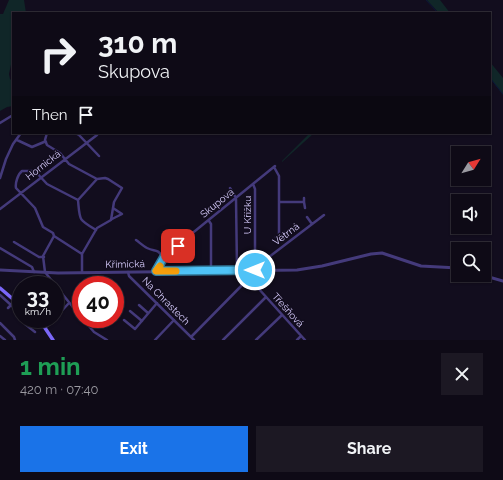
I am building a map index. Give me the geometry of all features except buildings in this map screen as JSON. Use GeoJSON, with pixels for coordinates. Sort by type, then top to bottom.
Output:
{"type":"FeatureCollection","features":[{"type":"Feature","properties":{"kind":"main road"},"geometry":{"type":"LineString","coordinates":[[0,288],[12,298]]}},
{"type":"Feature","properties":{"kind":"main road"},"geometry":{"type":"LineString","coordinates":[[45,328],[54,340]]}},
{"type":"Feature","properties":{"kind":"street"},"geometry":{"type":"LineString","coordinates":[[0,123],[12,116]]}},
{"type":"Feature","properties":{"kind":"street"},"geometry":{"type":"LineString","coordinates":[[0,178],[6,159],[20,134]]}},
{"type":"Feature","properties":{"kind":"street"},"geometry":{"type":"LineString","coordinates":[[47,134],[45,138],[47,145],[60,153],[69,164],[97,179],[105,178],[122,188],[114,202],[111,220]]}},
{"type":"Feature","properties":{"kind":"street"},"geometry":{"type":"LineString","coordinates":[[78,134],[99,156]]}},
{"type":"Feature","properties":{"kind":"street","name":"Hornická"},"geometry":{"type":"LineString","coordinates":[[0,209],[97,135]]}},
{"type":"Feature","properties":{"kind":"street"},"geometry":{"type":"LineString","coordinates":[[17,140],[32,147],[46,142]]}},
{"type":"Feature","properties":{"kind":"street","name":"Skupova"},"geometry":{"type":"LineString","coordinates":[[156,271],[164,257],[274,167],[279,175],[279,202]]}},
{"type":"Feature","properties":{"kind":"street"},"geometry":{"type":"LineString","coordinates":[[78,200],[47,184],[35,171],[20,172],[15,185],[20,193],[37,209],[43,227],[82,254]]}},
{"type":"Feature","properties":{"kind":"street"},"geometry":{"type":"LineString","coordinates":[[78,200],[97,179]]}},
{"type":"Feature","properties":{"kind":"street","name":"U Křížku"},"geometry":{"type":"LineString","coordinates":[[253,184],[255,189],[255,270]]}},
{"type":"Feature","properties":{"kind":"street"},"geometry":{"type":"LineString","coordinates":[[230,188],[236,198],[237,270]]}},
{"type":"Feature","properties":{"kind":"street"},"geometry":{"type":"LineString","coordinates":[[78,200],[81,220],[96,230]]}},
{"type":"Feature","properties":{"kind":"street"},"geometry":{"type":"LineString","coordinates":[[284,232],[277,236],[279,202],[304,200],[305,208]]}},
{"type":"Feature","properties":{"kind":"street"},"geometry":{"type":"LineString","coordinates":[[82,272],[82,254],[96,230],[122,214],[113,208]]}},
{"type":"Feature","properties":{"kind":"street","name":"Větrná"},"geometry":{"type":"LineString","coordinates":[[266,271],[269,264],[269,256],[324,215]]}},
{"type":"Feature","properties":{"kind":"street"},"geometry":{"type":"LineString","coordinates":[[306,217],[312,224]]}},
{"type":"Feature","properties":{"kind":"street"},"geometry":{"type":"LineString","coordinates":[[208,220],[211,224],[211,268]]}},
{"type":"Feature","properties":{"kind":"street"},"geometry":{"type":"LineString","coordinates":[[48,276],[45,272],[44,252],[54,236]]}},
{"type":"Feature","properties":{"kind":"street"},"geometry":{"type":"LineString","coordinates":[[136,240],[148,248],[159,251],[164,257]]}},
{"type":"Feature","properties":{"kind":"street"},"geometry":{"type":"LineString","coordinates":[[14,242],[39,257],[44,257]]}},
{"type":"Feature","properties":{"kind":"street"},"geometry":{"type":"LineString","coordinates":[[0,248],[32,267],[34,272]]}},
{"type":"Feature","properties":{"kind":"street","name":"Křimická"},"geometry":{"type":"LineString","coordinates":[[0,270],[34,272],[266,271],[308,269],[382,253],[421,266],[451,268]]}},
{"type":"Feature","properties":{"kind":"street"},"geometry":{"type":"LineString","coordinates":[[191,336],[249,278],[249,270]]}},
{"type":"Feature","properties":{"kind":"street","name":"Na Chrastech"},"geometry":{"type":"LineString","coordinates":[[127,272],[129,276],[194,340]]}},
{"type":"Feature","properties":{"kind":"street","name":"Třešňová"},"geometry":{"type":"LineString","coordinates":[[249,278],[305,340]]}},
{"type":"Feature","properties":{"kind":"street"},"geometry":{"type":"LineString","coordinates":[[491,278],[503,281]]}},
{"type":"Feature","properties":{"kind":"street"},"geometry":{"type":"LineString","coordinates":[[0,295],[11,305],[8,308]]}},
{"type":"Feature","properties":{"kind":"street"},"geometry":{"type":"LineString","coordinates":[[64,297],[72,306]]}},
{"type":"Feature","properties":{"kind":"street"},"geometry":{"type":"LineString","coordinates":[[223,340],[266,297]]}},
{"type":"Feature","properties":{"kind":"street"},"geometry":{"type":"LineString","coordinates":[[64,309],[69,303]]}},
{"type":"Feature","properties":{"kind":"street"},"geometry":{"type":"LineString","coordinates":[[124,320],[135,329],[157,303]]}},
{"type":"Feature","properties":{"kind":"street"},"geometry":{"type":"LineString","coordinates":[[138,305],[148,313]]}},
{"type":"Feature","properties":{"kind":"street"},"geometry":{"type":"LineString","coordinates":[[130,311],[142,321]]}},
{"type":"Feature","properties":{"kind":"street"},"geometry":{"type":"LineString","coordinates":[[256,340],[282,314]]}},
{"type":"Feature","properties":{"kind":"street"},"geometry":{"type":"LineString","coordinates":[[155,340],[174,320]]}},
{"type":"Feature","properties":{"kind":"street"},"geometry":{"type":"LineString","coordinates":[[0,323],[14,337],[15,340]]}},
{"type":"Feature","properties":{"kind":"street"},"geometry":{"type":"LineString","coordinates":[[30,328],[35,332]]}},
{"type":"Feature","properties":{"kind":"street"},"geometry":{"type":"LineString","coordinates":[[90,328],[93,332],[108,340]]}},
{"type":"Feature","properties":{"kind":"street"},"geometry":{"type":"LineString","coordinates":[[0,336],[5,340]]}},
{"type":"Feature","properties":{"kind":"street"},"geometry":{"type":"LineString","coordinates":[[98,340],[101,336]]}},
{"type":"Feature","properties":{"kind":"street"},"geometry":{"type":"LineString","coordinates":[[296,340],[301,336]]}},
{"type":"Feature","properties":{"kind":"green space"},"geometry":{"type":"Polygon","coordinates":[[[9,0],[24,0],[26,12],[12,12],[12,60],[9,74],[12,81],[12,106],[0,111],[0,14],[3,14],[9,0]]]}},
{"type":"Feature","properties":{"kind":"green space"},"geometry":{"type":"Polygon","coordinates":[[[427,0],[440,0],[449,12],[438,12],[427,0]]]}},
{"type":"Feature","properties":{"kind":"green space"},"geometry":{"type":"Polygon","coordinates":[[[491,63],[503,78],[503,95],[491,79],[491,63]]]}},
{"type":"Feature","properties":{"kind":"green space"},"geometry":{"type":"Polygon","coordinates":[[[309,134],[313,134],[282,162],[309,134]]]}},
{"type":"Feature","properties":{"kind":"waterway"},"geometry":{"type":"LineString","coordinates":[[426,0],[437,12]]}},
{"type":"Feature","properties":{"kind":"waterway"},"geometry":{"type":"LineString","coordinates":[[491,79],[503,94]]}},
{"type":"Feature","properties":{"kind":"slow traffic"},"geometry":{"type":"LineString","coordinates":[[160,266],[156,271],[176,271]]}},
{"type":"Feature","properties":{"kind":"route"},"geometry":{"type":"LineString","coordinates":[[178,246],[164,257],[156,271],[255,270]]}}]}
